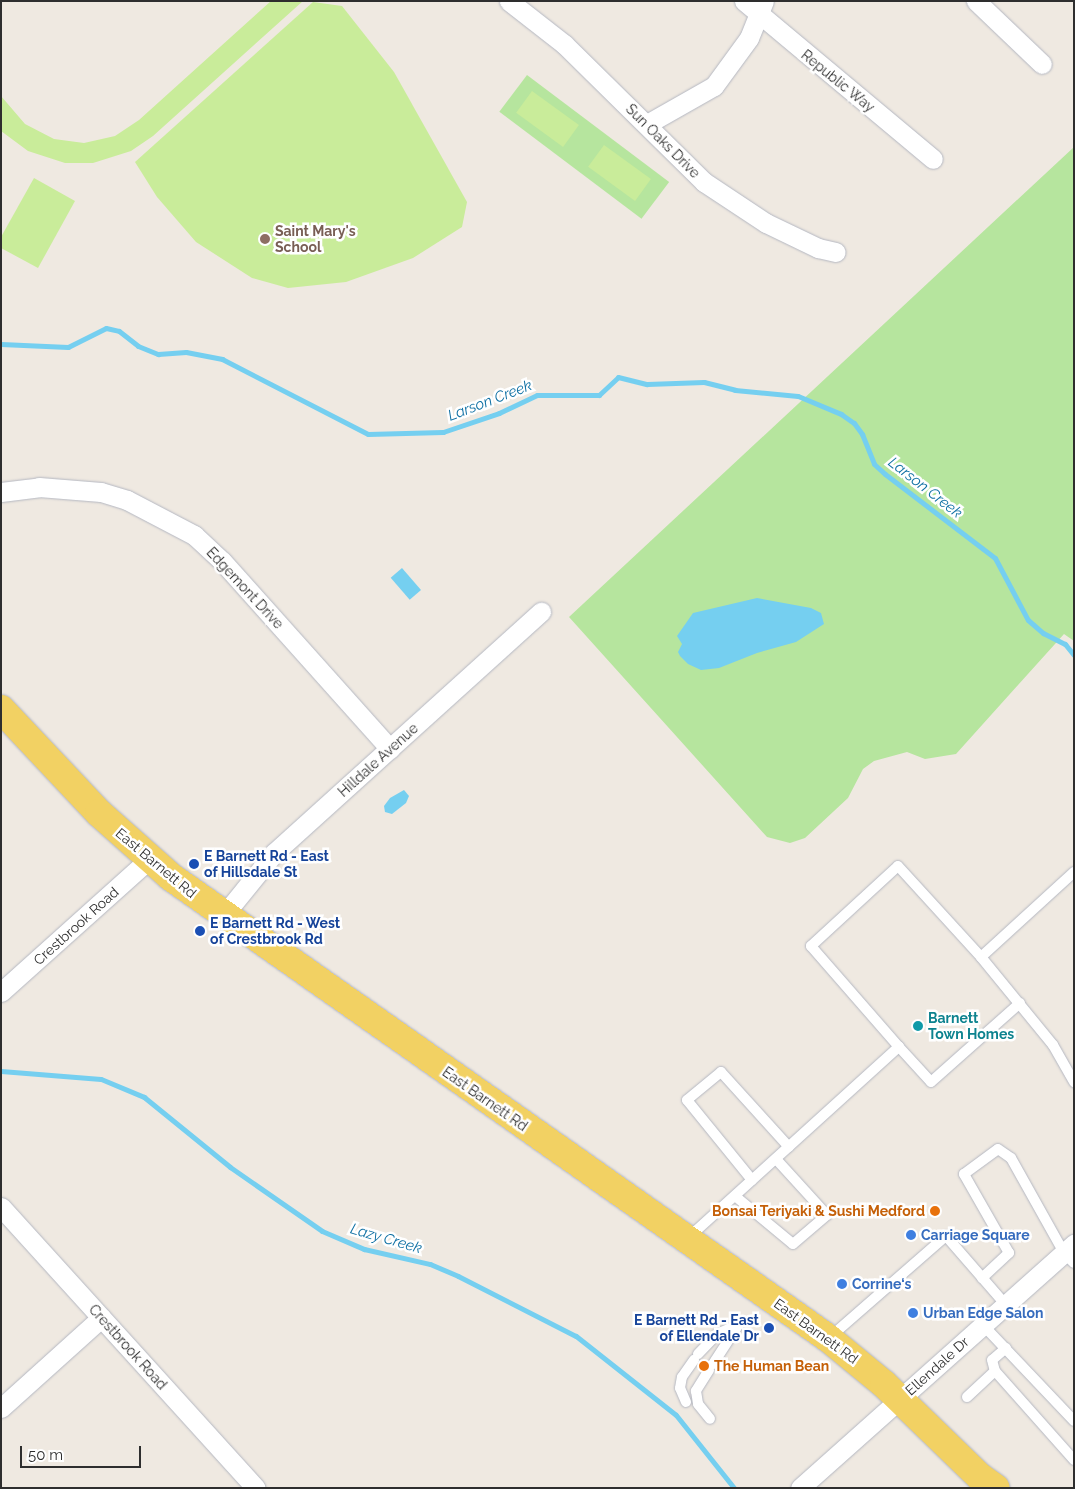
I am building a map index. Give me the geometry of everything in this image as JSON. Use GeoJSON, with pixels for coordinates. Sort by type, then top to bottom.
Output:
{"type":"FeatureCollection","features":[{"type":"Feature","properties":{"kind":"main road","name":"East Barnett Rd"},"geometry":{"type":"LineString","coordinates":[[1,709],[77,792],[149,859],[223,916],[828,1338],[901,1398],[987,1484]]}},
{"type":"Feature","properties":{"kind":"street","name":"Sun Oaks Drive"},"geometry":{"type":"LineString","coordinates":[[509,1],[564,44],[647,124],[674,155],[728,198],[766,223],[818,248],[836,252]]}},
{"type":"Feature","properties":{"kind":"street","name":"Republic Way"},"geometry":{"type":"LineString","coordinates":[[744,1],[760,8],[933,159]]}},
{"type":"Feature","properties":{"kind":"street"},"geometry":{"type":"LineString","coordinates":[[976,1],[1042,64]]}},
{"type":"Feature","properties":{"kind":"street"},"geometry":{"type":"LineString","coordinates":[[647,124],[714,86],[749,38],[760,8]]}},
{"type":"Feature","properties":{"kind":"street","name":"Edgemont Drive"},"geometry":{"type":"LineString","coordinates":[[1,492],[39,487],[101,492],[127,500],[194,535],[222,560],[390,749]]}},
{"type":"Feature","properties":{"kind":"street","name":"Hilldale Avenue"},"geometry":{"type":"LineString","coordinates":[[223,916],[274,853],[541,612]]}},
{"type":"Feature","properties":{"kind":"street","name":"Crestbrook Road"},"geometry":{"type":"LineString","coordinates":[[1,992],[149,859]]}},
{"type":"Feature","properties":{"kind":"street","name":"Crestbrook Road"},"geometry":{"type":"LineString","coordinates":[[1,1207],[256,1488]]}},
{"type":"Feature","properties":{"kind":"street","name":"Ellendale Dr"},"geometry":{"type":"LineString","coordinates":[[800,1488],[1006,1305],[1070,1254]]}},
{"type":"Feature","properties":{"kind":"street"},"geometry":{"type":"LineString","coordinates":[[1,1408],[101,1318]]}},
{"type":"Feature","properties":{"kind":"lane"},"geometry":{"type":"LineString","coordinates":[[1020,1003],[931,1082],[811,946],[898,866],[1020,1003],[1054,1046],[1074,1082]]}},
{"type":"Feature","properties":{"kind":"lane"},"geometry":{"type":"LineString","coordinates":[[981,957],[1074,872]]}},
{"type":"Feature","properties":{"kind":"lane"},"geometry":{"type":"LineString","coordinates":[[687,1239],[899,1047]]}},
{"type":"Feature","properties":{"kind":"lane"},"geometry":{"type":"LineString","coordinates":[[752,1180],[688,1100],[721,1072],[789,1147]]}},
{"type":"Feature","properties":{"kind":"lane"},"geometry":{"type":"LineString","coordinates":[[982,1278],[1009,1253],[964,1174],[998,1149],[1011,1158],[1070,1254]]}},
{"type":"Feature","properties":{"kind":"lane"},"geometry":{"type":"LineString","coordinates":[[734,1196],[792,1244],[827,1215],[776,1158]]}},
{"type":"Feature","properties":{"kind":"lane"},"geometry":{"type":"LineString","coordinates":[[828,1338],[946,1236],[1006,1305]]}},
{"type":"Feature","properties":{"kind":"lane"},"geometry":{"type":"LineString","coordinates":[[686,1402],[680,1388],[682,1377],[696,1357],[717,1334],[739,1324],[696,1391],[698,1404],[710,1418]]}},
{"type":"Feature","properties":{"kind":"lane"},"geometry":{"type":"LineString","coordinates":[[983,1325],[1074,1421]]}},
{"type":"Feature","properties":{"kind":"lane"},"geometry":{"type":"LineString","coordinates":[[1006,1348],[992,1360],[995,1371],[1074,1460]]}},
{"type":"Feature","properties":{"kind":"lane"},"geometry":{"type":"LineString","coordinates":[[966,1397],[995,1371]]}},
{"type":"Feature","properties":{"kind":"green space"},"geometry":{"type":"Polygon","coordinates":[[[271,1],[303,1],[153,136],[131,151],[93,163],[65,163],[28,151],[1,131],[1,96],[25,124],[54,139],[84,143],[115,136],[139,120],[271,1]]]}},
{"type":"Feature","properties":{"kind":"green space"},"geometry":{"type":"Polygon","coordinates":[[[313,2],[342,6],[394,72],[467,202],[462,227],[413,258],[346,282],[288,288],[252,278],[196,242],[157,197],[135,162],[313,2]]]}},
{"type":"Feature","properties":{"kind":"green space"},"geometry":{"type":"Polygon","coordinates":[[[527,75],[669,182],[641,219],[499,112],[527,75]]]}},
{"type":"Feature","properties":{"kind":"green space"},"geometry":{"type":"Polygon","coordinates":[[[532,91],[579,125],[563,147],[516,113],[532,91]]]}},
{"type":"Feature","properties":{"kind":"green space"},"geometry":{"type":"Polygon","coordinates":[[[604,145],[651,179],[635,201],[588,167],[604,145]]]}},
{"type":"Feature","properties":{"kind":"green space"},"geometry":{"type":"Polygon","coordinates":[[[1074,147],[1074,641],[1064,634],[956,754],[925,759],[907,752],[874,761],[863,769],[848,798],[805,838],[790,843],[767,837],[569,617],[1074,147]]]}},
{"type":"Feature","properties":{"kind":"green space"},"geometry":{"type":"Polygon","coordinates":[[[34,178],[75,201],[38,268],[1,248],[1,237],[34,178]]]}},
{"type":"Feature","properties":{"kind":"water"},"geometry":{"type":"Polygon","coordinates":[[[402,568],[421,590],[410,600],[391,578],[402,568]]]}},
{"type":"Feature","properties":{"kind":"water"},"geometry":{"type":"Polygon","coordinates":[[[757,598],[811,608],[821,613],[824,624],[796,642],[757,653],[719,668],[701,670],[688,664],[680,656],[678,652],[682,644],[677,636],[693,613],[757,598]]]}},
{"type":"Feature","properties":{"kind":"water"},"geometry":{"type":"Polygon","coordinates":[[[404,790],[409,796],[406,803],[392,814],[385,812],[384,806],[390,798],[404,790]]]}},
{"type":"Feature","properties":{"kind":"waterway","name":"Larson Creek"},"geometry":{"type":"LineString","coordinates":[[1,344],[68,347],[106,328],[119,331],[138,346],[158,354],[186,352],[222,359],[368,434],[443,432],[499,413],[537,395],[599,395],[618,377],[647,384],[704,382],[735,390],[798,396],[841,414],[854,423],[862,434],[874,464],[995,558],[1028,620],[1043,633],[1065,644],[1074,655]]}},
{"type":"Feature","properties":{"kind":"waterway","name":"Lazy Creek"},"geometry":{"type":"LineString","coordinates":[[1,1071],[101,1079],[144,1097],[230,1167],[322,1231],[364,1249],[430,1264],[458,1276],[576,1336],[676,1415],[734,1488]]}},
{"type":"Feature","properties":{"kind":"place","name":"Saint Mary's School"},"geometry":{"type":"Point","coordinates":[265,239]}},
{"type":"Feature","properties":{"kind":"place","name":"E Barnett Rd - East of Hillsdale St"},"geometry":{"type":"Point","coordinates":[194,864]}},
{"type":"Feature","properties":{"kind":"place","name":"E Barnett Rd - West of Crestbrook Rd"},"geometry":{"type":"Point","coordinates":[200,931]}},
{"type":"Feature","properties":{"kind":"place","name":"Barnett Town Homes"},"geometry":{"type":"Point","coordinates":[918,1026]}},
{"type":"Feature","properties":{"kind":"place","name":"Bonsai Teriyaki & Sushi Medford"},"geometry":{"type":"Point","coordinates":[935,1211]}},
{"type":"Feature","properties":{"kind":"place","name":"Carriage Square"},"geometry":{"type":"Point","coordinates":[911,1235]}},
{"type":"Feature","properties":{"kind":"place","name":"Corrine‘s"},"geometry":{"type":"Point","coordinates":[842,1284]}},
{"type":"Feature","properties":{"kind":"place","name":"Urban Edge Salon"},"geometry":{"type":"Point","coordinates":[913,1313]}},
{"type":"Feature","properties":{"kind":"place","name":"E Barnett Rd - East of Ellendale Dr"},"geometry":{"type":"Point","coordinates":[769,1328]}},
{"type":"Feature","properties":{"kind":"place","name":"The Human Bean"},"geometry":{"type":"Point","coordinates":[704,1366]}}]}
